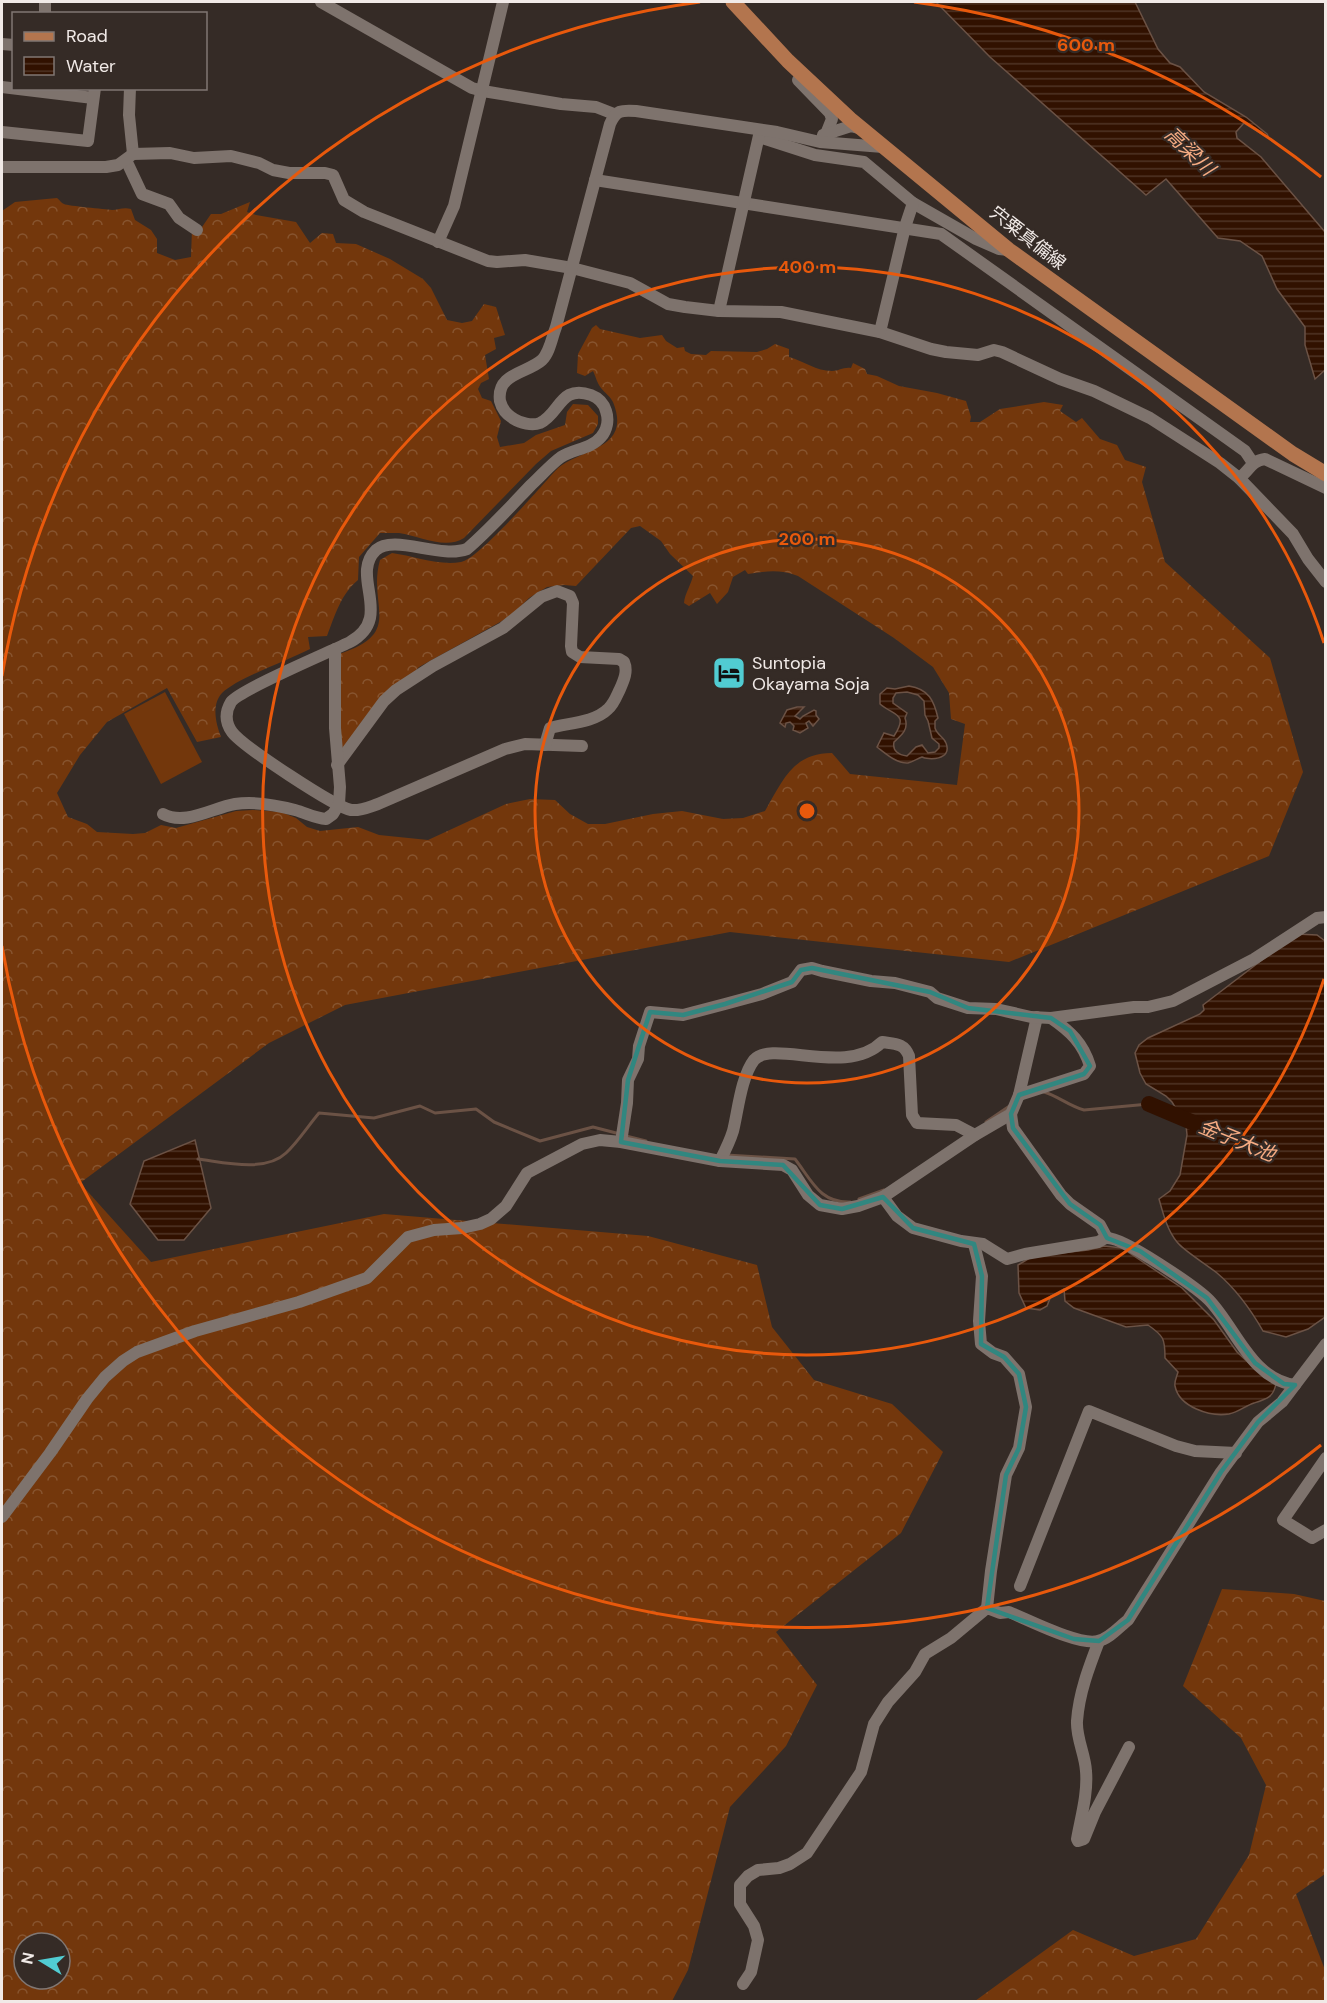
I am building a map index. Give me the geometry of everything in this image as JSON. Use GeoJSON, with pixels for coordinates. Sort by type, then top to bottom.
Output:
{"type":"FeatureCollection","features":[{"type":"Feature","properties":{"kind":"main road","name":"宍粟真備線"},"geometry":{"type":"LineString","coordinates":[[733,2],[788,61],[854,125],[1009,250],[1293,454],[1326,474]]}},
{"type":"Feature","properties":{"kind":"street"},"geometry":{"type":"LineString","coordinates":[[321,2],[472,88],[561,104],[596,106],[614,114]]}},
{"type":"Feature","properties":{"kind":"street"},"geometry":{"type":"LineString","coordinates":[[438,242],[454,206],[503,2]]}},
{"type":"Feature","properties":{"kind":"street"},"geometry":{"type":"LineString","coordinates":[[788,61],[793,74],[830,113],[832,119],[830,138]]}},
{"type":"Feature","properties":{"kind":"street"},"geometry":{"type":"LineString","coordinates":[[2,132],[88,141],[94,93],[48,90]]}},
{"type":"Feature","properties":{"kind":"street"},"geometry":{"type":"LineString","coordinates":[[130,90],[129,157],[142,194],[169,204],[179,218],[197,230]]}},
{"type":"Feature","properties":{"kind":"street"},"geometry":{"type":"LineString","coordinates":[[582,746],[525,744],[505,749],[359,811],[339,804],[245,745],[232,732],[226,720],[234,698],[335,650],[356,639],[368,628],[371,617],[367,567],[370,557],[381,546],[394,544],[446,553],[457,553],[467,549],[562,456],[591,445],[604,434],[607,426],[605,408],[601,401],[589,394],[572,394],[560,401],[539,423],[532,424],[520,423],[512,418],[505,412],[500,401],[501,390],[506,381],[513,375],[540,362],[546,354],[556,327],[614,114],[622,110],[636,111],[759,133],[815,155],[864,162],[913,202],[976,239],[999,249],[1009,250]]}},
{"type":"Feature","properties":{"kind":"street"},"geometry":{"type":"LineString","coordinates":[[830,138],[854,125]]}},
{"type":"Feature","properties":{"kind":"street"},"geometry":{"type":"LineString","coordinates":[[759,133],[819,135],[883,147]]}},
{"type":"Feature","properties":{"kind":"street"},"geometry":{"type":"LineString","coordinates":[[719,311],[759,133]]}},
{"type":"Feature","properties":{"kind":"street"},"geometry":{"type":"LineString","coordinates":[[2,167],[106,167],[118,165],[129,157],[170,153],[194,158],[231,156],[289,173],[325,173],[333,175],[344,200],[353,206],[488,261],[525,260],[572,268],[630,283],[668,304],[719,311],[781,312],[880,332],[946,352],[978,356],[994,350],[1002,351],[1150,418],[1194,445],[1239,478],[1293,534],[1308,559],[1326,582]]}},
{"type":"Feature","properties":{"kind":"street"},"geometry":{"type":"LineString","coordinates":[[595,180],[941,234],[1245,451],[1253,463]]}},
{"type":"Feature","properties":{"kind":"street"},"geometry":{"type":"LineString","coordinates":[[880,332],[913,202]]}},
{"type":"Feature","properties":{"kind":"street"},"geometry":{"type":"LineString","coordinates":[[1239,478],[1257,460],[1265,459],[1326,488]]}},
{"type":"Feature","properties":{"kind":"street"},"geometry":{"type":"LineString","coordinates":[[337,765],[384,701],[396,690],[433,666],[503,628],[541,597],[557,591],[570,596],[573,603],[572,652],[580,657],[619,659],[627,667],[623,683],[608,709],[601,715],[550,728],[545,745]]}},
{"type":"Feature","properties":{"kind":"street"},"geometry":{"type":"LineString","coordinates":[[163,814],[173,819],[186,818],[235,804],[249,803],[281,807],[317,818],[326,819],[333,814],[339,804],[340,787],[337,765],[335,650]]}},
{"type":"Feature","properties":{"kind":"street"},"geometry":{"type":"LineString","coordinates":[[621,1142],[628,1080],[638,1059],[639,1046],[650,1012],[683,1015],[762,994],[792,982],[801,970],[812,968],[871,981],[895,983],[930,992],[938,998],[968,1008],[1037,1017],[1051,1018],[1148,1006],[1173,1000],[1254,959],[1317,918],[1326,917]]}},
{"type":"Feature","properties":{"kind":"street"},"geometry":{"type":"LineString","coordinates":[[1037,1017],[1019,1095],[1011,1114],[1013,1128],[1047,1177],[1070,1204],[1100,1225],[1107,1238]]}},
{"type":"Feature","properties":{"kind":"street"},"geometry":{"type":"LineString","coordinates":[[1019,1095],[1084,1074],[1090,1066],[1085,1052],[1070,1031],[1051,1018]]}},
{"type":"Feature","properties":{"kind":"street"},"geometry":{"type":"LineString","coordinates":[[720,1161],[732,1133],[748,1073],[755,1059],[763,1054],[788,1052],[806,1057],[831,1058],[867,1054],[882,1042],[899,1044],[906,1048],[909,1056],[912,1115],[917,1123],[956,1125],[971,1133]]}},
{"type":"Feature","properties":{"kind":"street"},"geometry":{"type":"LineString","coordinates":[[2,1517],[105,1377],[137,1352],[195,1331],[299,1302],[367,1278],[408,1237],[434,1230],[471,1226],[491,1219],[506,1206],[527,1173],[582,1144],[600,1140],[621,1142],[720,1161],[783,1165],[792,1170],[808,1195],[820,1205],[842,1209],[883,1197],[971,1133],[1011,1114]]}},
{"type":"Feature","properties":{"kind":"street"},"geometry":{"type":"LineString","coordinates":[[883,1197],[897,1216],[913,1228],[974,1244],[983,1244],[1007,1259],[1098,1242],[1107,1238],[1122,1242],[1140,1251],[1207,1298],[1255,1363],[1284,1384],[1295,1385]]}},
{"type":"Feature","properties":{"kind":"street"},"geometry":{"type":"LineString","coordinates":[[743,1984],[751,1972],[758,1940],[754,1926],[740,1904],[740,1885],[748,1875],[758,1870],[779,1868],[807,1853],[861,1772],[874,1724],[888,1702],[915,1672],[925,1654],[951,1638],[987,1608],[1006,1475],[1018,1448],[1026,1407],[1019,1374],[1004,1357],[993,1353],[981,1344],[979,1321],[982,1276],[974,1244]]}},
{"type":"Feature","properties":{"kind":"street"},"geometry":{"type":"LineString","coordinates":[[987,1608],[1009,1612],[1074,1639],[1099,1641],[1108,1636],[1128,1620],[1221,1472],[1258,1422],[1282,1402],[1326,1344]]}},
{"type":"Feature","properties":{"kind":"street"},"geometry":{"type":"LineString","coordinates":[[1020,1586],[1089,1411],[1176,1446],[1195,1451],[1236,1453]]}},
{"type":"Feature","properties":{"kind":"street"},"geometry":{"type":"LineString","coordinates":[[1326,1458],[1283,1520],[1312,1538],[1326,1530]]}},
{"type":"Feature","properties":{"kind":"street"},"geometry":{"type":"LineString","coordinates":[[1099,1641],[1079,1704],[1077,1724],[1087,1772],[1078,1841],[1084,1839],[1095,1812],[1129,1747]]}},
{"type":"Feature","properties":{"kind":"highlighted area"},"geometry":{"type":"Polygon","coordinates":[[[812,968],[930,992],[968,1008],[1051,1018],[1070,1031],[1090,1066],[1084,1074],[1019,1095],[1011,1114],[1013,1128],[1070,1204],[1100,1225],[1107,1238],[1140,1251],[1207,1298],[1255,1363],[1284,1384],[1295,1385],[1258,1422],[1221,1472],[1128,1620],[1099,1641],[1074,1639],[987,1608],[1006,1475],[1019,1448],[1026,1407],[1019,1374],[1004,1357],[981,1344],[982,1276],[974,1244],[913,1228],[883,1197],[842,1209],[820,1205],[783,1165],[720,1161],[621,1142],[628,1080],[650,1012],[683,1015],[725,1004],[792,982],[801,970],[812,968]]]}},
{"type":"Feature","properties":{"kind":"green space"},"geometry":{"type":"Polygon","coordinates":[[[57,198],[63,204],[72,206],[112,210],[131,209],[135,220],[151,230],[157,239],[157,253],[175,260],[191,257],[192,229],[202,227],[211,214],[221,214],[250,202],[247,212],[296,222],[310,243],[322,233],[333,234],[336,243],[356,244],[390,259],[423,279],[431,288],[447,320],[462,323],[472,321],[484,304],[496,307],[505,335],[494,338],[496,349],[485,355],[489,379],[481,383],[478,389],[482,398],[491,401],[501,421],[497,437],[500,447],[524,443],[536,435],[565,425],[567,412],[573,404],[588,405],[598,416],[598,424],[593,433],[551,451],[464,538],[449,543],[399,533],[380,533],[359,557],[358,580],[343,598],[327,636],[308,637],[310,649],[251,675],[222,693],[216,703],[216,721],[221,737],[197,742],[167,688],[107,722],[80,755],[57,793],[68,817],[87,824],[97,832],[145,833],[161,825],[176,828],[236,811],[253,810],[281,812],[296,818],[307,827],[320,831],[358,827],[379,835],[428,840],[506,804],[530,799],[555,800],[570,814],[588,824],[605,824],[653,814],[682,811],[723,819],[743,818],[765,811],[784,779],[798,763],[819,754],[832,753],[850,774],[957,785],[965,724],[951,719],[949,693],[933,667],[894,638],[798,576],[785,572],[748,574],[745,570],[733,577],[728,592],[717,604],[710,593],[689,606],[684,603],[693,576],[670,554],[661,541],[640,526],[631,528],[576,586],[547,587],[529,598],[511,616],[419,667],[342,749],[339,654],[359,646],[371,637],[378,627],[377,576],[380,560],[392,553],[444,563],[461,562],[469,558],[495,536],[558,468],[611,438],[616,429],[617,418],[613,402],[600,386],[593,371],[585,376],[577,373],[578,354],[592,328],[596,325],[600,329],[640,338],[662,335],[666,341],[677,348],[684,347],[685,351],[691,354],[706,355],[711,351],[757,352],[775,344],[789,349],[789,357],[821,369],[832,371],[851,368],[853,363],[865,369],[867,374],[899,386],[966,401],[971,417],[970,422],[980,422],[1000,409],[1044,402],[1063,405],[1060,411],[1076,422],[1082,418],[1100,439],[1117,445],[1125,460],[1146,467],[1142,482],[1165,562],[1270,658],[1303,772],[1269,856],[1009,962],[730,932],[345,1005],[269,1043],[80,1183],[151,1262],[384,1214],[648,1236],[757,1265],[772,1327],[814,1380],[892,1404],[943,1452],[901,1533],[776,1632],[817,1685],[786,1746],[730,1807],[688,1970],[672,2001],[2,2001],[2,211],[15,202],[57,198]]]}},
{"type":"Feature","properties":{"kind":"green space"},"geometry":{"type":"Polygon","coordinates":[[[165,692],[202,762],[161,784],[124,714],[165,692]]]}},
{"type":"Feature","properties":{"kind":"green space"},"geometry":{"type":"Polygon","coordinates":[[[1222,1589],[1294,1594],[1325,1601],[1325,1874],[1296,1894],[1325,1970],[1325,2001],[975,2001],[1073,1930],[1134,1956],[1196,1939],[1249,1855],[1266,1785],[1241,1738],[1183,1686],[1222,1589]]]}},
{"type":"Feature","properties":{"kind":"water","name":"高梁川"},"geometry":{"type":"Polygon","coordinates":[[[936,2],[1135,2],[1158,49],[1170,63],[1180,67],[1204,92],[1246,117],[1267,134],[1268,136],[1265,136],[1244,123],[1236,132],[1237,138],[1261,157],[1325,232],[1325,370],[1315,379],[1305,345],[1305,327],[1277,289],[1262,256],[1240,241],[1218,238],[1166,179],[1146,195],[990,57],[936,2]]]}},
{"type":"Feature","properties":{"kind":"water"},"geometry":{"type":"Polygon","coordinates":[[[909,686],[921,690],[930,697],[938,718],[935,721],[935,728],[946,743],[947,749],[943,756],[934,759],[922,757],[910,763],[904,763],[891,758],[877,747],[884,733],[894,736],[900,723],[898,716],[880,704],[880,694],[887,688],[909,686]],[[907,692],[896,693],[893,698],[893,703],[907,713],[905,729],[894,742],[894,748],[899,754],[907,756],[916,747],[922,745],[928,753],[935,752],[939,748],[939,744],[932,738],[925,715],[924,701],[918,695],[907,692]]]}},
{"type":"Feature","properties":{"kind":"water"},"geometry":{"type":"Polygon","coordinates":[[[804,707],[795,716],[800,719],[814,710],[819,719],[813,726],[809,721],[806,723],[808,728],[800,733],[793,730],[794,726],[790,722],[786,723],[785,727],[780,723],[787,710],[804,707]]]}},
{"type":"Feature","properties":{"kind":"water"},"geometry":{"type":"Polygon","coordinates":[[[1296,934],[1317,935],[1325,941],[1325,1317],[1308,1329],[1286,1337],[1263,1331],[1231,1286],[1180,1246],[1171,1232],[1159,1199],[1170,1191],[1180,1175],[1187,1135],[1186,1125],[1172,1102],[1146,1084],[1140,1073],[1135,1053],[1139,1045],[1148,1038],[1200,1014],[1204,1010],[1203,1005],[1296,934]]]}},
{"type":"Feature","properties":{"kind":"water"},"geometry":{"type":"Polygon","coordinates":[[[195,1140],[211,1208],[184,1240],[158,1240],[130,1204],[144,1161],[195,1140]]]}},
{"type":"Feature","properties":{"kind":"water"},"geometry":{"type":"Polygon","coordinates":[[[1104,1246],[1122,1248],[1182,1288],[1214,1320],[1237,1352],[1276,1383],[1272,1394],[1266,1399],[1229,1414],[1213,1414],[1196,1409],[1182,1400],[1178,1393],[1175,1381],[1178,1372],[1165,1358],[1162,1338],[1148,1325],[1126,1327],[1074,1308],[1065,1301],[1064,1289],[1051,1296],[1047,1306],[1040,1310],[1026,1308],[1019,1293],[1018,1265],[1033,1256],[1104,1246]]]}},
{"type":"Feature","properties":{"kind":"waterway"},"geometry":{"type":"LineString","coordinates":[[1044,1092],[1084,1110],[1149,1104]]}},
{"type":"Feature","properties":{"kind":"waterway","name":"金子大池"},"geometry":{"type":"LineString","coordinates":[[1149,1104],[1201,1126]]}},
{"type":"Feature","properties":{"kind":"waterway"},"geometry":{"type":"LineString","coordinates":[[986,1122],[1011,1105]]}},
{"type":"Feature","properties":{"kind":"waterway"},"geometry":{"type":"LineString","coordinates":[[198,1159],[244,1165],[267,1163],[286,1153],[319,1113],[374,1118],[420,1106],[435,1113],[476,1109],[494,1122],[540,1141],[593,1127],[620,1134]]}},
{"type":"Feature","properties":{"kind":"waterway"},"geometry":{"type":"LineString","coordinates":[[626,1136],[646,1141]]}},
{"type":"Feature","properties":{"kind":"waterway"},"geometry":{"type":"LineString","coordinates":[[726,1155],[795,1159],[812,1183],[824,1195],[831,1199],[850,1202]]}},
{"type":"Feature","properties":{"kind":"waterway"},"geometry":{"type":"LineString","coordinates":[[859,1199],[884,1190]]}},
{"type":"Feature","properties":{"kind":"place","name":"Suntopia Okayama Soja"},"geometry":{"type":"Point","coordinates":[729,673]}}]}
